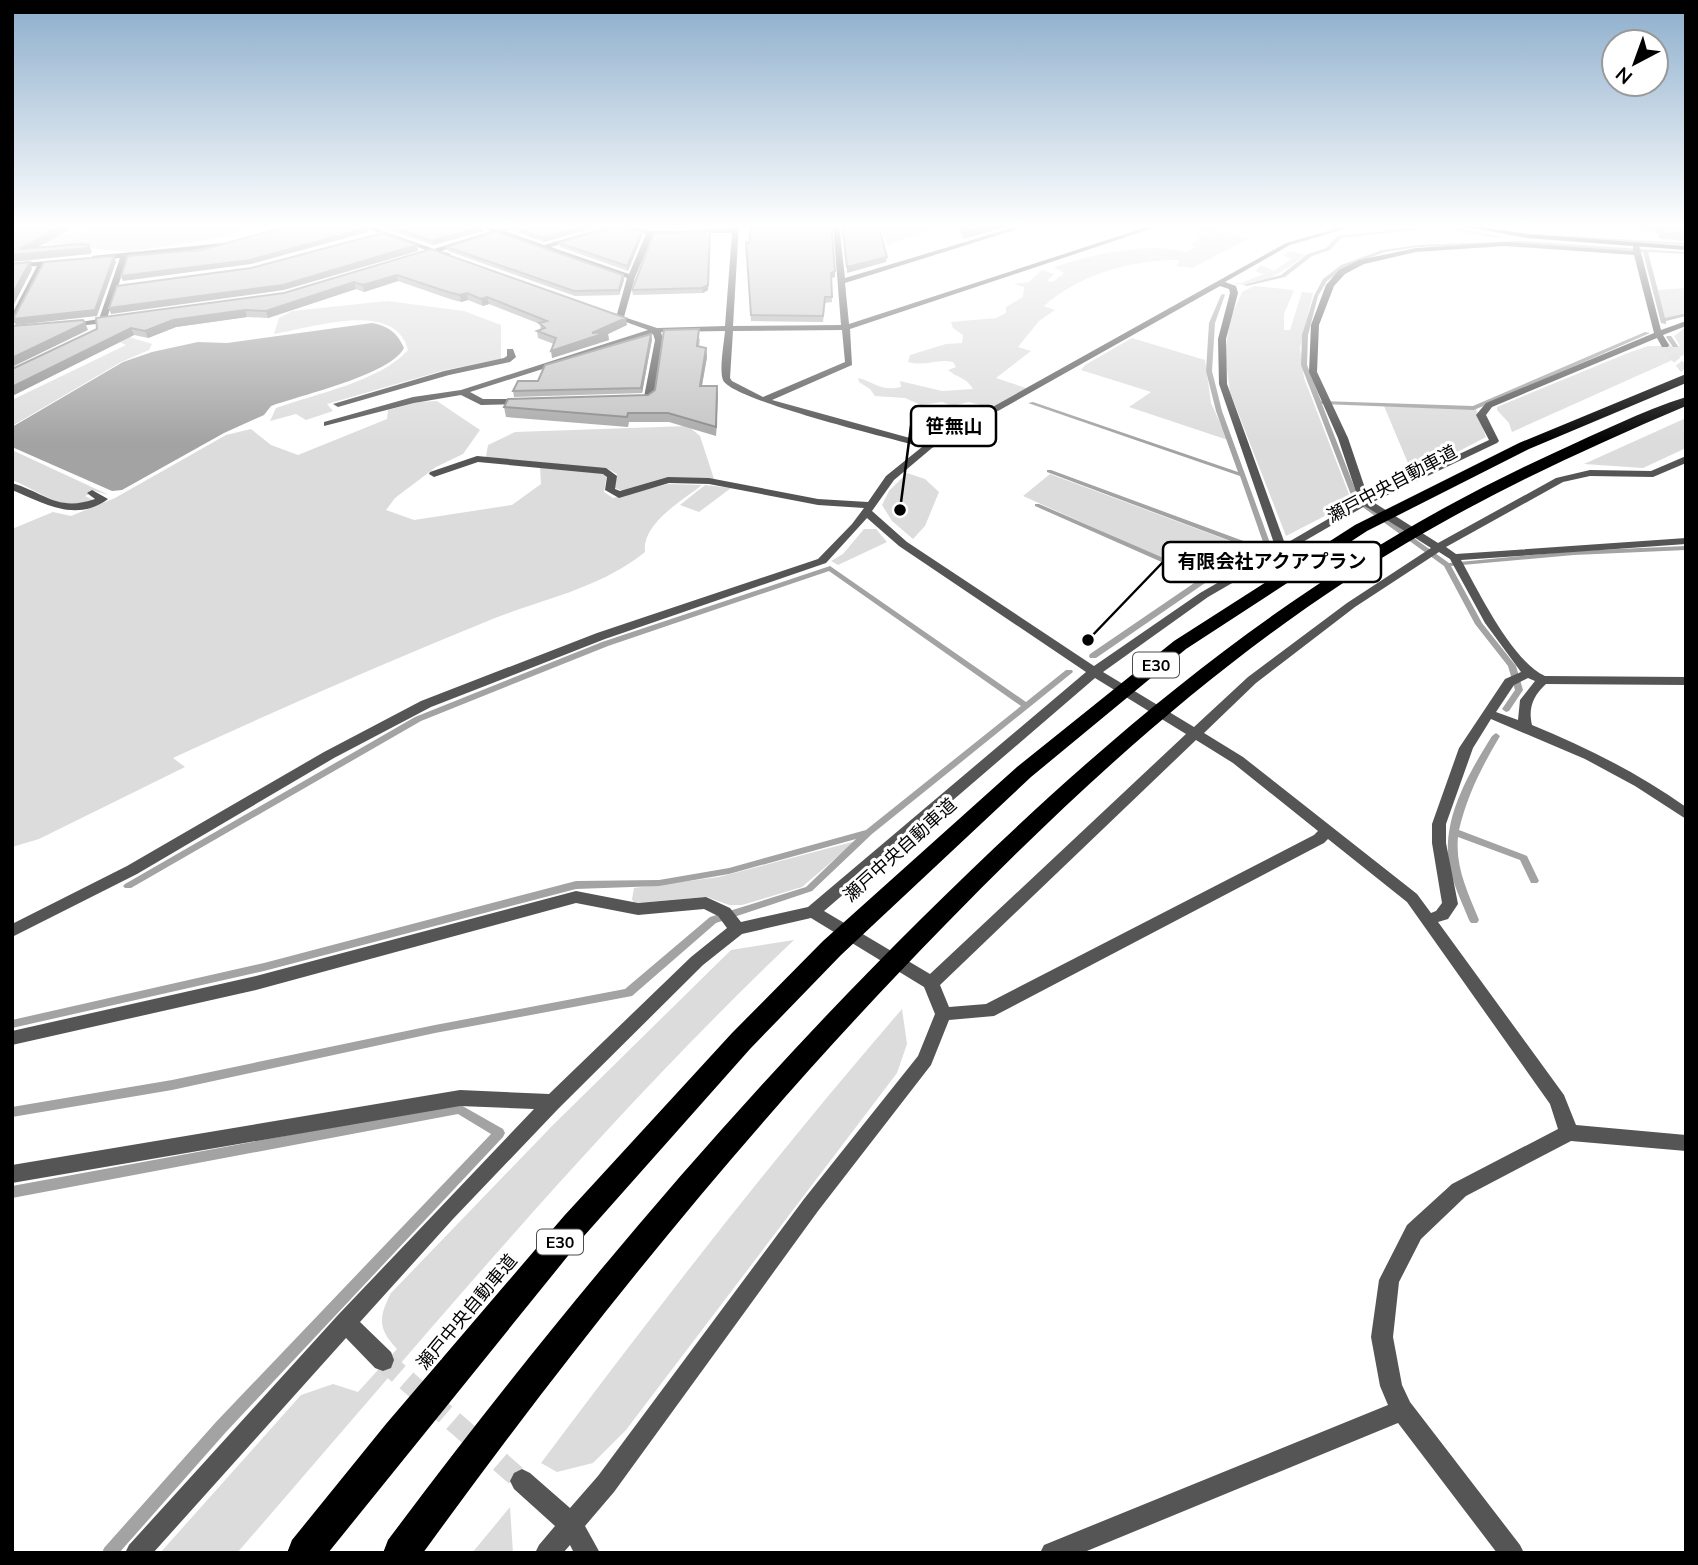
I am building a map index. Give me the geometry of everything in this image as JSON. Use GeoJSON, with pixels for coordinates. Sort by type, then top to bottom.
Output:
{"type":"FeatureCollection","features":[{"type":"Feature","properties":{"kind":"highway"},"geometry":{"type":"LineString","coordinates":[[1618,405],[1636,389],[1686,365]]}},
{"type":"Feature","properties":{"kind":"highway","name":"瀬戸中央自動車道"},"geometry":{"type":"LineString","coordinates":[[305,1553],[398,1436],[574,1226],[741,1041],[832,948],[1024,772],[1181,645],[1361,527],[1524,446],[1686,378]]}},
{"type":"Feature","properties":{"kind":"highway","name":"E30"},"geometry":{"type":"LineString","coordinates":[[401,1553],[452,1481],[622,1264],[784,1075],[876,977],[1063,793],[1217,663],[1396,543],[1469,500],[1554,458],[1686,401]]}},
{"type":"Feature","properties":{"kind":"street"},"geometry":{"type":"LineString","coordinates":[[12,322],[24,297]]}},
{"type":"Feature","properties":{"kind":"street"},"geometry":{"type":"LineString","coordinates":[[102,321],[110,297]]}},
{"type":"Feature","properties":{"kind":"street"},"geometry":{"type":"LineString","coordinates":[[620,318],[626,297]]}},
{"type":"Feature","properties":{"kind":"street"},"geometry":{"type":"LineString","coordinates":[[730,297],[726,378],[736,389],[763,400],[929,446]]}},
{"type":"Feature","properties":{"kind":"street"},"geometry":{"type":"LineString","coordinates":[[763,400],[846,366],[850,360],[844,297]]}},
{"type":"Feature","properties":{"kind":"street"},"geometry":{"type":"LineString","coordinates":[[327,424],[413,400],[462,392],[656,330],[846,327],[938,297]]}},
{"type":"Feature","properties":{"kind":"street"},"geometry":{"type":"LineString","coordinates":[[12,931],[132,870],[329,755],[426,704],[601,636],[822,561],[856,526],[890,478],[929,446],[1197,297]]}},
{"type":"Feature","properties":{"kind":"street"},"geometry":{"type":"LineString","coordinates":[[1233,297],[1222,339],[1223,384],[1281,549]]}},
{"type":"Feature","properties":{"kind":"street"},"geometry":{"type":"LineString","coordinates":[[1325,297],[1315,325],[1313,372],[1324,402],[1343,438],[1362,503],[1433,552],[1458,561],[1686,541]]}},
{"type":"Feature","properties":{"kind":"street"},"geometry":{"type":"LineString","coordinates":[[1649,297],[1658,332],[1665,345]]}},
{"type":"Feature","properties":{"kind":"street"},"geometry":{"type":"LineString","coordinates":[[595,309],[656,330]]}},
{"type":"Feature","properties":{"kind":"street"},"geometry":{"type":"LineString","coordinates":[[52,326],[94,327],[102,321],[128,318]]}},
{"type":"Feature","properties":{"kind":"street"},"geometry":{"type":"LineString","coordinates":[[137,1553],[345,1322],[553,1102],[697,961],[731,921],[813,912],[1094,672],[1204,594],[1362,503],[1494,441],[1481,415],[1489,405],[1658,332],[1686,323]]}},
{"type":"Feature","properties":{"kind":"street"},"geometry":{"type":"LineString","coordinates":[[12,330],[25,329]]}},
{"type":"Feature","properties":{"kind":"street"},"geometry":{"type":"LineString","coordinates":[[622,400],[648,399],[659,340],[656,330]]}},
{"type":"Feature","properties":{"kind":"street"},"geometry":{"type":"LineString","coordinates":[[338,404],[507,360],[512,356],[510,351]]}},
{"type":"Feature","properties":{"kind":"street"},"geometry":{"type":"LineString","coordinates":[[397,387],[413,400]]}},
{"type":"Feature","properties":{"kind":"street"},"geometry":{"type":"LineString","coordinates":[[462,392],[481,401],[531,402]]}},
{"type":"Feature","properties":{"kind":"street"},"geometry":{"type":"LineString","coordinates":[[434,474],[477,458],[606,471],[612,476],[610,489],[619,495],[668,480],[709,481],[818,502],[867,508],[903,544],[1094,672],[1238,760],[1412,898],[1430,919],[1558,1101],[1569,1133]]}},
{"type":"Feature","properties":{"kind":"street"},"geometry":{"type":"LineString","coordinates":[[931,983],[1252,680],[1351,605],[1452,538],[1560,480],[1590,473],[1653,474],[1686,459]]}},
{"type":"Feature","properties":{"kind":"street"},"geometry":{"type":"LineString","coordinates":[[12,486],[49,506],[80,509],[103,499],[92,494]]}},
{"type":"Feature","properties":{"kind":"street"},"geometry":{"type":"LineString","coordinates":[[1458,561],[1491,623],[1525,675]]}},
{"type":"Feature","properties":{"kind":"street"},"geometry":{"type":"LineString","coordinates":[[1430,919],[1442,915],[1450,904],[1439,842],[1439,824],[1466,748],[1509,682],[1525,675],[1543,680],[1686,681]]}},
{"type":"Feature","properties":{"kind":"street"},"geometry":{"type":"LineString","coordinates":[[1526,727],[1522,717],[1524,703],[1531,691],[1543,680]]}},
{"type":"Feature","properties":{"kind":"street"},"geometry":{"type":"LineString","coordinates":[[1487,713],[1526,727],[1601,762],[1663,796],[1686,814]]}},
{"type":"Feature","properties":{"kind":"street"},"geometry":{"type":"LineString","coordinates":[[943,1014],[988,1011],[1319,839],[1326,831]]}},
{"type":"Feature","properties":{"kind":"street"},"geometry":{"type":"LineString","coordinates":[[12,1038],[256,983],[576,897],[638,909],[706,902],[731,921]]}},
{"type":"Feature","properties":{"kind":"street"},"geometry":{"type":"LineString","coordinates":[[547,1553],[606,1483],[811,1205],[925,1060],[943,1014],[931,983],[813,912]]}},
{"type":"Feature","properties":{"kind":"street"},"geometry":{"type":"LineString","coordinates":[[12,1174],[460,1098],[553,1102]]}},
{"type":"Feature","properties":{"kind":"street"},"geometry":{"type":"LineString","coordinates":[[1512,1553],[1402,1410],[1391,1385],[1382,1337],[1389,1280],[1414,1232],[1459,1190],[1569,1133],[1686,1143]]}},
{"type":"Feature","properties":{"kind":"street"},"geometry":{"type":"LineString","coordinates":[[345,1322],[383,1360]]}},
{"type":"Feature","properties":{"kind":"street"},"geometry":{"type":"LineString","coordinates":[[1052,1553],[1402,1410]]}},
{"type":"Feature","properties":{"kind":"street"},"geometry":{"type":"LineString","coordinates":[[522,1481],[571,1524],[588,1553]]}},
{"type":"Feature","properties":{"kind":"shaded area"},"geometry":{"type":"Polygon","coordinates":[[[1023,297],[1055,297],[1044,306],[1055,310],[1039,321],[1018,347],[1031,351],[996,378],[1026,388],[991,408],[969,402],[952,406],[942,402],[921,405],[905,398],[875,396],[859,382],[858,378],[888,388],[901,387],[900,381],[942,391],[973,389],[948,370],[956,367],[953,362],[908,362],[910,355],[946,344],[962,343],[963,335],[953,328],[951,322],[996,318],[1006,313],[1006,307],[1023,297]]]}},
{"type":"Feature","properties":{"kind":"shaded area"},"geometry":{"type":"Polygon","coordinates":[[[1240,297],[1291,297],[1284,314],[1284,330],[1290,330],[1300,297],[1312,297],[1300,348],[1304,378],[1352,502],[1286,536],[1230,392],[1225,355],[1230,319],[1240,297]]]}},
{"type":"Feature","properties":{"kind":"shaded area"},"geometry":{"type":"Polygon","coordinates":[[[1659,297],[1686,297],[1686,312],[1665,319],[1659,297]]]}},
{"type":"Feature","properties":{"kind":"shaded area"},"geometry":{"type":"Polygon","coordinates":[[[387,301],[464,311],[501,325],[501,359],[445,370],[327,404],[333,411],[306,420],[296,414],[270,421],[276,408],[365,378],[396,361],[408,350],[400,334],[387,325],[370,321],[350,321],[274,334],[279,318],[292,311],[387,301]]]}},
{"type":"Feature","properties":{"kind":"shaded area"},"geometry":{"type":"Polygon","coordinates":[[[372,323],[395,334],[404,348],[382,367],[323,390],[271,406],[264,415],[224,433],[122,490],[112,491],[12,447],[12,427],[123,362],[152,352],[198,342],[227,343],[372,323]]]}},
{"type":"Feature","properties":{"kind":"shaded area"},"geometry":{"type":"Polygon","coordinates":[[[1686,327],[1686,354],[1512,432],[1509,423],[1497,410],[1497,407],[1648,346],[1680,346],[1674,336],[1686,327]]]}},
{"type":"Feature","properties":{"kind":"shaded area"},"geometry":{"type":"Polygon","coordinates":[[[110,331],[152,344],[149,350],[121,362],[12,426],[12,400],[126,345],[107,336],[110,331]]]}},
{"type":"Feature","properties":{"kind":"shaded area"},"geometry":{"type":"Polygon","coordinates":[[[1132,338],[1205,360],[1211,403],[1228,440],[1129,407],[1151,392],[1081,370],[1085,365],[1132,338]]]}},
{"type":"Feature","properties":{"kind":"shaded area"},"geometry":{"type":"Polygon","coordinates":[[[437,401],[480,430],[463,454],[436,467],[395,498],[386,510],[414,520],[512,505],[541,484],[540,466],[607,474],[604,492],[613,498],[668,484],[702,485],[656,522],[646,541],[645,552],[610,575],[454,635],[173,758],[185,767],[39,839],[12,847],[12,529],[53,512],[71,516],[115,498],[226,435],[251,429],[271,445],[298,455],[387,419],[388,410],[419,402],[437,401]]]}},
{"type":"Feature","properties":{"kind":"shaded area"},"geometry":{"type":"Polygon","coordinates":[[[1384,406],[1476,409],[1486,437],[1413,475],[1384,406]]]}},
{"type":"Feature","properties":{"kind":"shaded area"},"geometry":{"type":"Polygon","coordinates":[[[1686,418],[1686,448],[1643,468],[1584,464],[1686,418]]]}},
{"type":"Feature","properties":{"kind":"shaded area"},"geometry":{"type":"Polygon","coordinates":[[[688,426],[700,436],[714,479],[666,478],[625,492],[615,488],[617,474],[608,469],[486,457],[488,445],[515,432],[688,426]]]}},
{"type":"Feature","properties":{"kind":"shaded area"},"geometry":{"type":"Polygon","coordinates":[[[12,450],[109,495],[95,491],[85,496],[93,500],[71,504],[51,499],[12,480],[12,450]]]}},
{"type":"Feature","properties":{"kind":"shaded area"},"geometry":{"type":"Polygon","coordinates":[[[907,473],[925,479],[939,492],[925,526],[913,539],[892,521],[882,505],[889,491],[907,473]]]}},
{"type":"Feature","properties":{"kind":"shaded area"},"geometry":{"type":"Polygon","coordinates":[[[1050,474],[1251,549],[1204,577],[1023,496],[1050,474]]]}},
{"type":"Feature","properties":{"kind":"shaded area"},"geometry":{"type":"Polygon","coordinates":[[[705,485],[731,488],[699,512],[680,505],[705,485]]]}},
{"type":"Feature","properties":{"kind":"shaded area"},"geometry":{"type":"Polygon","coordinates":[[[864,529],[876,529],[887,542],[838,565],[831,561],[843,554],[864,529]]]}},
{"type":"Feature","properties":{"kind":"shaded area"},"geometry":{"type":"Polygon","coordinates":[[[856,841],[802,887],[742,905],[729,905],[707,897],[634,903],[632,899],[634,888],[719,877],[856,841]]]}},
{"type":"Feature","properties":{"kind":"shaded area"},"geometry":{"type":"Polygon","coordinates":[[[794,940],[648,1087],[508,1240],[237,1553],[160,1553],[301,1395],[333,1384],[358,1392],[397,1349],[386,1335],[382,1322],[391,1293],[552,1126],[731,950],[794,940]]]}},
{"type":"Feature","properties":{"kind":"shaded area"},"geometry":{"type":"Polygon","coordinates":[[[902,1009],[907,1044],[897,1073],[626,1430],[593,1463],[557,1472],[541,1463],[717,1233],[902,1009]]]}},
{"type":"Feature","properties":{"kind":"shaded area"},"geometry":{"type":"Polygon","coordinates":[[[510,1507],[513,1553],[472,1553],[510,1507]]]}},
{"type":"Feature","properties":{"kind":"building"},"geometry":{"type":"Polygon","coordinates":[[[25,297],[100,297],[95,310],[13,319],[25,297]]]}},
{"type":"Feature","properties":{"kind":"building"},"geometry":{"type":"Polygon","coordinates":[[[113,297],[192,297],[109,308],[113,297]]]}},
{"type":"Feature","properties":{"kind":"building"},"geometry":{"type":"Polygon","coordinates":[[[254,297],[308,297],[266,311],[245,310],[173,320],[145,331],[131,328],[12,387],[12,369],[97,329],[96,318],[254,297]]]}},
{"type":"Feature","properties":{"kind":"building"},"geometry":{"type":"Polygon","coordinates":[[[487,297],[567,297],[626,318],[592,333],[608,332],[551,351],[556,338],[537,331],[545,328],[539,323],[547,321],[487,297]]]}},
{"type":"Feature","properties":{"kind":"building"},"geometry":{"type":"Polygon","coordinates":[[[750,297],[825,297],[823,316],[751,315],[750,297]]]}},
{"type":"Feature","properties":{"kind":"building"},"geometry":{"type":"Polygon","coordinates":[[[83,320],[85,323],[12,358],[12,326],[83,320]]]}},
{"type":"Feature","properties":{"kind":"building"},"geometry":{"type":"Polygon","coordinates":[[[699,329],[697,346],[706,348],[700,386],[717,386],[716,427],[668,413],[628,413],[627,417],[504,407],[508,399],[648,395],[655,390],[664,330],[699,329]]]}},
{"type":"Feature","properties":{"kind":"building"},"geometry":{"type":"Polygon","coordinates":[[[651,334],[641,388],[513,391],[518,381],[538,381],[545,365],[651,334]]]}},
{"type":"Feature","properties":{"kind":"waterway"},"geometry":{"type":"LineString","coordinates":[[1222,297],[1212,323],[1209,371],[1219,411],[1267,543],[1257,549]]}},
{"type":"Feature","properties":{"kind":"waterway"},"geometry":{"type":"LineString","coordinates":[[1316,297],[1305,335],[1304,365],[1356,500],[1447,565],[1479,624],[1512,666],[1519,690],[1506,709]]}},
{"type":"Feature","properties":{"kind":"waterway"},"geometry":{"type":"LineString","coordinates":[[1657,297],[1663,320]]}},
{"type":"Feature","properties":{"kind":"waterway"},"geometry":{"type":"LineString","coordinates":[[1663,320],[1686,314]]}},
{"type":"Feature","properties":{"kind":"waterway"},"geometry":{"type":"LineString","coordinates":[[1322,402],[1474,408],[1647,333]]}},
{"type":"Feature","properties":{"kind":"waterway"},"geometry":{"type":"LineString","coordinates":[[1669,337],[1675,346]]}},
{"type":"Feature","properties":{"kind":"waterway"},"geometry":{"type":"LineString","coordinates":[[1031,403],[1242,475]]}},
{"type":"Feature","properties":{"kind":"waterway"},"geometry":{"type":"LineString","coordinates":[[1049,471],[1257,549]]}},
{"type":"Feature","properties":{"kind":"waterway"},"geometry":{"type":"LineString","coordinates":[[1037,505],[1205,579]]}},
{"type":"Feature","properties":{"kind":"waterway"},"geometry":{"type":"LineString","coordinates":[[1452,564],[1574,553],[1686,548]]}},
{"type":"Feature","properties":{"kind":"waterway"},"geometry":{"type":"LineString","coordinates":[[1205,579],[1257,549]]}},
{"type":"Feature","properties":{"kind":"waterway"},"geometry":{"type":"LineString","coordinates":[[128,886],[418,719],[605,644],[830,568],[1025,705]]}},
{"type":"Feature","properties":{"kind":"waterway"},"geometry":{"type":"LineString","coordinates":[[1093,656],[1205,579]]}},
{"type":"Feature","properties":{"kind":"waterway"},"geometry":{"type":"LineString","coordinates":[[12,1112],[172,1085],[435,1029],[628,993],[713,920],[809,889],[869,832],[1069,672]]}},
{"type":"Feature","properties":{"kind":"waterway"},"geometry":{"type":"LineString","coordinates":[[1454,832],[1464,797],[1496,736]]}},
{"type":"Feature","properties":{"kind":"waterway"},"geometry":{"type":"LineString","coordinates":[[1454,832],[1524,858],[1534,881]]}},
{"type":"Feature","properties":{"kind":"waterway"},"geometry":{"type":"LineString","coordinates":[[1454,832],[1454,864],[1474,920]]}},
{"type":"Feature","properties":{"kind":"waterway"},"geometry":{"type":"LineString","coordinates":[[12,1024],[264,967],[576,885],[659,883],[729,871],[866,833]]}},
{"type":"Feature","properties":{"kind":"waterway"},"geometry":{"type":"LineString","coordinates":[[12,1192],[459,1109],[499,1133],[221,1427],[109,1553]]}},
{"type":"Feature","properties":{"kind":"tunnel"},"geometry":{"type":"LineString","coordinates":[[1665,345],[1686,372]]}},
{"type":"Feature","properties":{"kind":"tunnel"},"geometry":{"type":"LineString","coordinates":[[383,1360],[522,1481]]}},
{"type":"Feature","properties":{"kind":"place","name":"笹無山"},"geometry":{"type":"Point","coordinates":[900,510]}},
{"type":"Feature","properties":{"kind":"place","name":"有限会社アクアプラン"},"geometry":{"type":"Point","coordinates":[1088,640]}}]}
